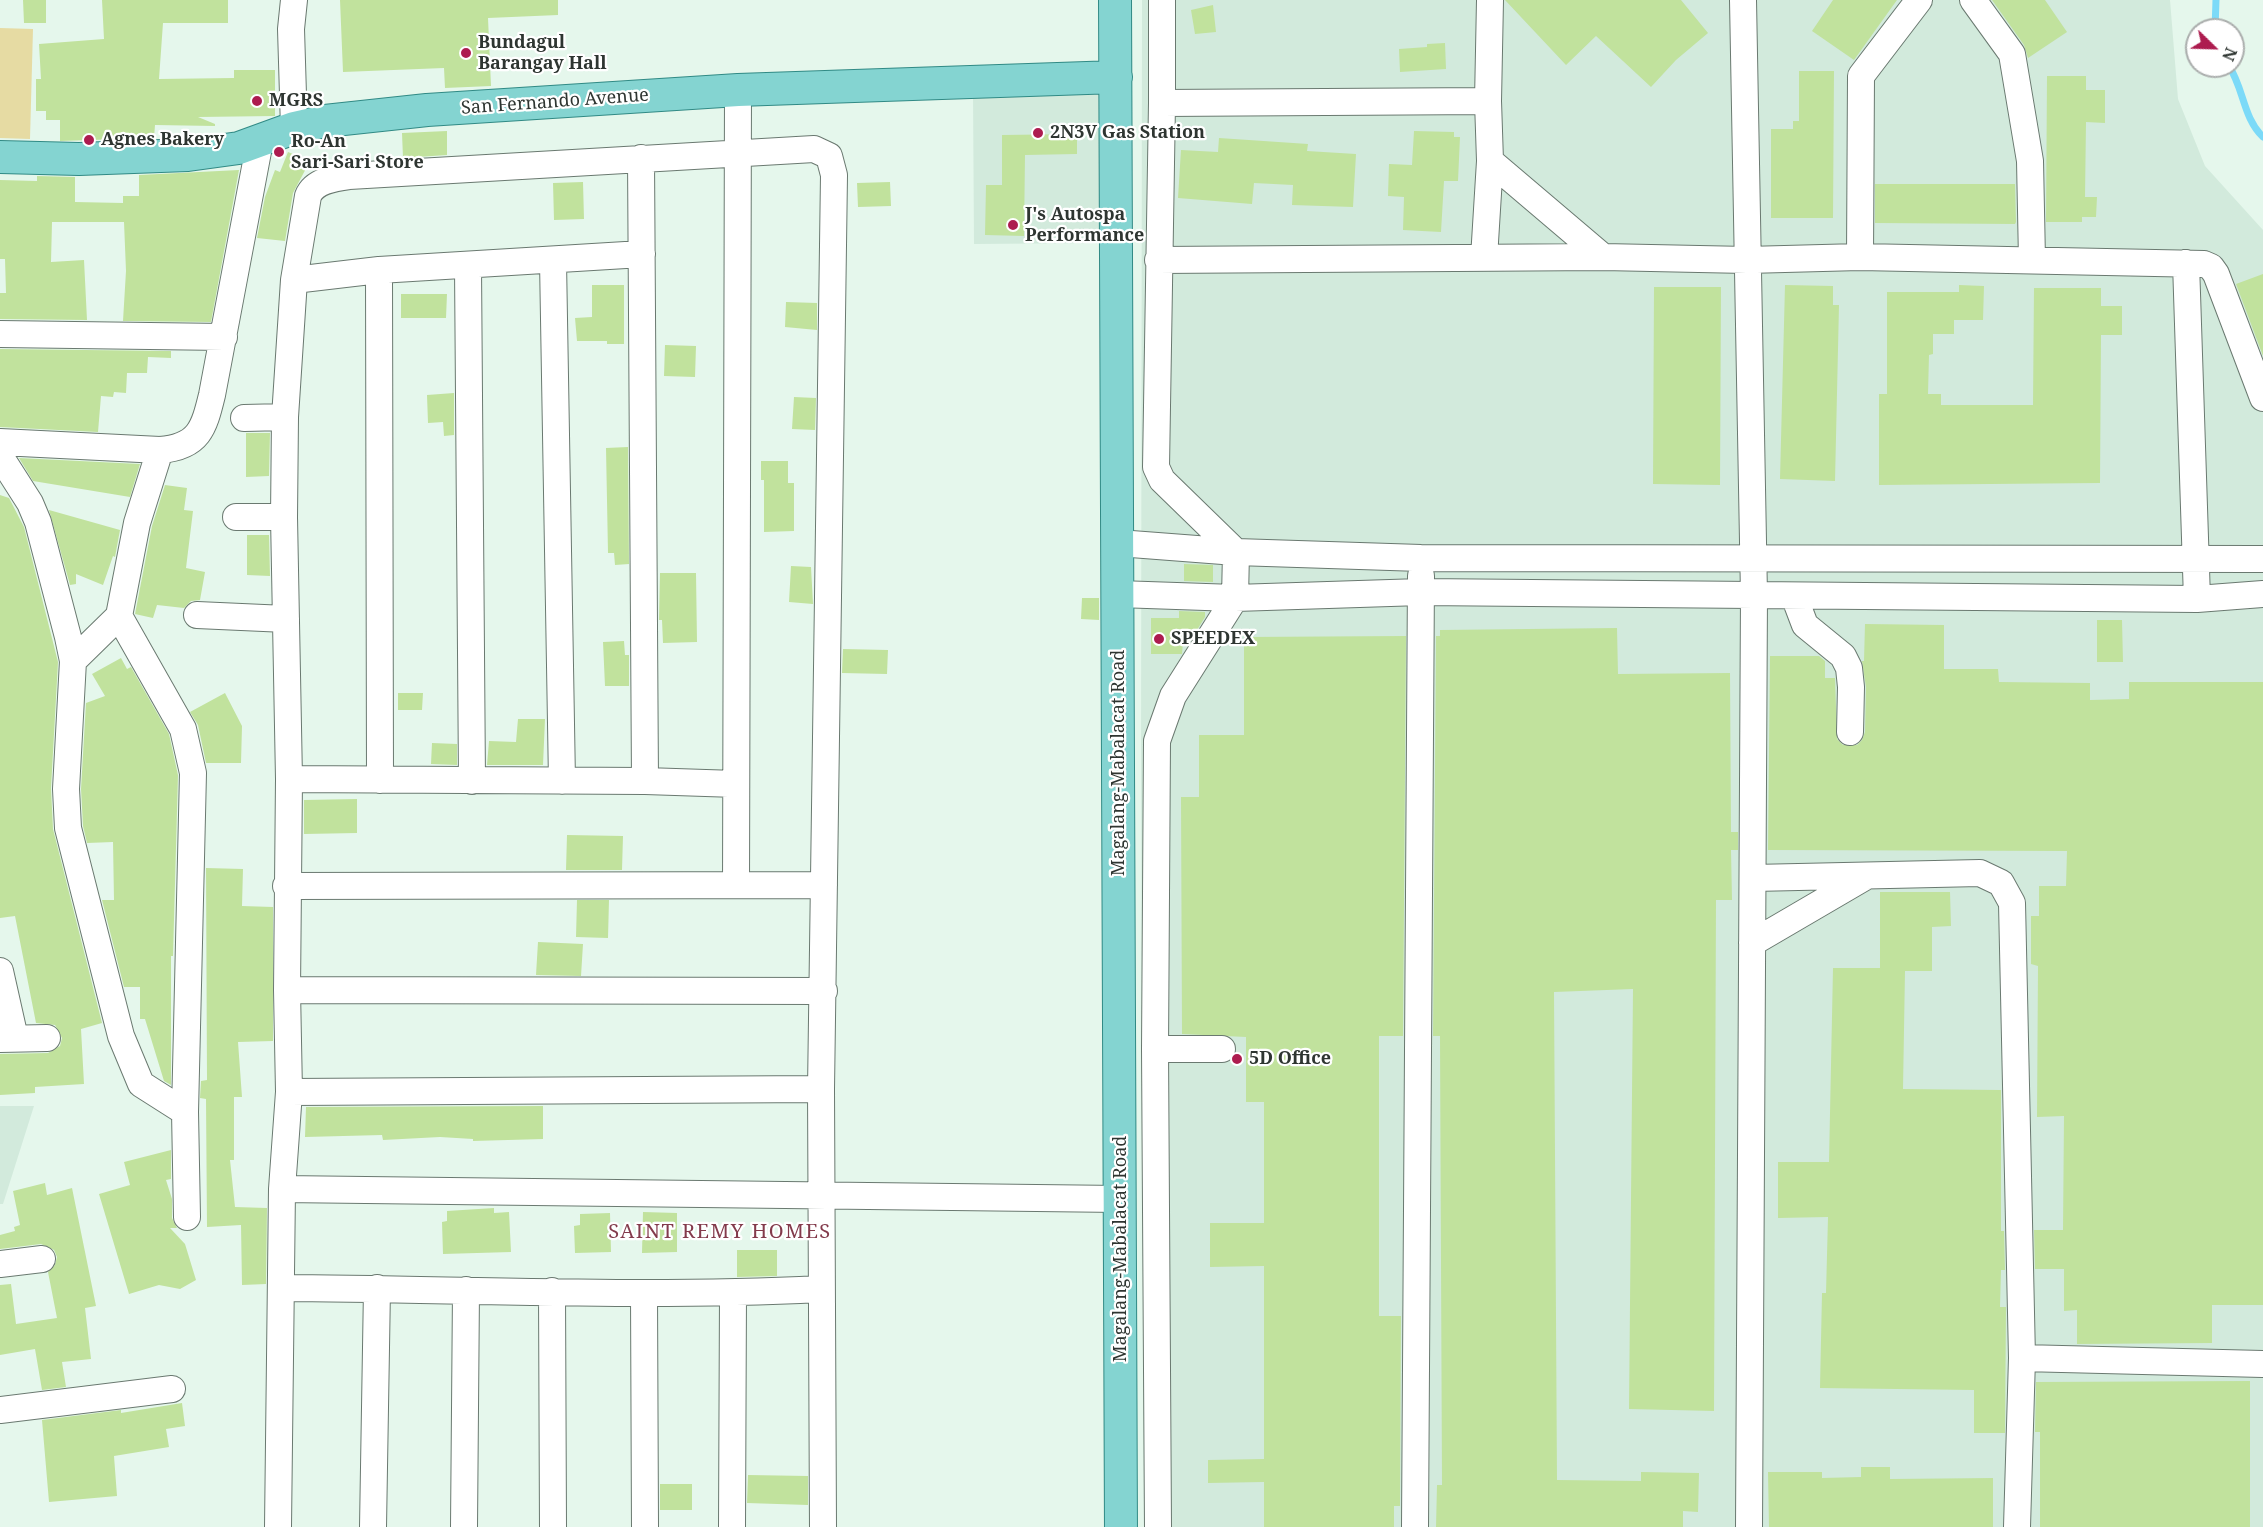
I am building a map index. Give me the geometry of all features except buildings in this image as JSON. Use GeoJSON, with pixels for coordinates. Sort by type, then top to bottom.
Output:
{"type":"FeatureCollection","features":[{"type":"Feature","properties":{"kind":"main road","name":"Magalang-Mabalacat Road"},"geometry":{"type":"LineString","coordinates":[[1115,0],[1121,1527]]}},
{"type":"Feature","properties":{"kind":"main road","name":"San Fernando Avenue"},"geometry":{"type":"LineString","coordinates":[[0,157],[79,159],[188,155],[239,148],[294,128],[356,116],[738,90],[1116,77]]}},
{"type":"Feature","properties":{"kind":"street"},"geometry":{"type":"LineString","coordinates":[[294,0],[291,29],[294,128]]}},
{"type":"Feature","properties":{"kind":"street"},"geometry":{"type":"LineString","coordinates":[[1158,1527],[1155,1049],[1157,741],[1173,696],[1235,598],[1236,552],[1162,480],[1156,467],[1162,0]]}},
{"type":"Feature","properties":{"kind":"street"},"geometry":{"type":"LineString","coordinates":[[1484,258],[1490,161],[1488,101],[1490,0]]}},
{"type":"Feature","properties":{"kind":"street"},"geometry":{"type":"LineString","coordinates":[[1743,0],[1754,595],[1749,1527]]}},
{"type":"Feature","properties":{"kind":"street"},"geometry":{"type":"LineString","coordinates":[[1860,258],[1861,76],[1920,0]]}},
{"type":"Feature","properties":{"kind":"street"},"geometry":{"type":"LineString","coordinates":[[1973,0],[2012,54],[2030,161],[2032,260]]}},
{"type":"Feature","properties":{"kind":"street"},"geometry":{"type":"LineString","coordinates":[[736,885],[738,90]]}},
{"type":"Feature","properties":{"kind":"street"},"geometry":{"type":"LineString","coordinates":[[1162,103],[1488,101]]}},
{"type":"Feature","properties":{"kind":"street"},"geometry":{"type":"LineString","coordinates":[[0,442],[160,450],[177,449],[201,432],[212,395],[224,337],[260,141]]}},
{"type":"Feature","properties":{"kind":"street"},"geometry":{"type":"LineString","coordinates":[[278,1527],[282,1189],[289,1092],[286,990],[289,779],[284,517],[285,417],[294,280],[308,196],[314,186],[322,182],[349,176],[814,149],[830,156],[834,167],[821,1089],[820,1289],[824,1527]]}},
{"type":"Feature","properties":{"kind":"street"},"geometry":{"type":"LineString","coordinates":[[641,158],[645,781]]}},
{"type":"Feature","properties":{"kind":"street"},"geometry":{"type":"LineString","coordinates":[[1490,161],[1604,257]]}},
{"type":"Feature","properties":{"kind":"street"},"geometry":{"type":"LineString","coordinates":[[294,280],[379,270],[468,267],[642,254]]}},
{"type":"Feature","properties":{"kind":"street"},"geometry":{"type":"LineString","coordinates":[[1158,260],[1604,257],[1747,260],[1860,258],[2032,260],[2204,264],[2211,267],[2216,274],[2263,398]]}},
{"type":"Feature","properties":{"kind":"street"},"geometry":{"type":"LineString","coordinates":[[553,261],[562,782]]}},
{"type":"Feature","properties":{"kind":"street"},"geometry":{"type":"LineString","coordinates":[[2186,263],[2197,599]]}},
{"type":"Feature","properties":{"kind":"street"},"geometry":{"type":"LineString","coordinates":[[468,267],[472,781]]}},
{"type":"Feature","properties":{"kind":"street"},"geometry":{"type":"LineString","coordinates":[[379,270],[380,780]]}},
{"type":"Feature","properties":{"kind":"street"},"geometry":{"type":"LineString","coordinates":[[0,334],[224,337]]}},
{"type":"Feature","properties":{"kind":"street"},"geometry":{"type":"LineString","coordinates":[[244,418],[285,417]]}},
{"type":"Feature","properties":{"kind":"street"},"geometry":{"type":"LineString","coordinates":[[73,661],[119,616],[137,523],[160,450]]}},
{"type":"Feature","properties":{"kind":"street"},"geometry":{"type":"LineString","coordinates":[[0,456],[30,503],[38,522],[62,607],[73,661],[66,789],[68,828],[121,1036],[134,1071],[147,1089],[185,1112]]}},
{"type":"Feature","properties":{"kind":"street"},"geometry":{"type":"LineString","coordinates":[[236,517],[284,517]]}},
{"type":"Feature","properties":{"kind":"street"},"geometry":{"type":"LineString","coordinates":[[1118,543],[1236,552],[1421,558],[2263,559]]}},
{"type":"Feature","properties":{"kind":"street"},"geometry":{"type":"LineString","coordinates":[[1415,1527],[1421,558]]}},
{"type":"Feature","properties":{"kind":"street"},"geometry":{"type":"LineString","coordinates":[[1118,594],[1235,598],[1421,592],[2197,599],[2263,594]]}},
{"type":"Feature","properties":{"kind":"street"},"geometry":{"type":"LineString","coordinates":[[1794,596],[1805,625],[1842,657],[1849,668],[1850,732]]}},
{"type":"Feature","properties":{"kind":"street"},"geometry":{"type":"LineString","coordinates":[[197,615],[286,619]]}},
{"type":"Feature","properties":{"kind":"street"},"geometry":{"type":"LineString","coordinates":[[119,616],[183,729],[193,773],[185,1112],[187,1217]]}},
{"type":"Feature","properties":{"kind":"street"},"geometry":{"type":"LineString","coordinates":[[289,779],[645,781],[736,784]]}},
{"type":"Feature","properties":{"kind":"street"},"geometry":{"type":"LineString","coordinates":[[1753,878],[1980,873],[2001,883],[2012,903],[2022,1358],[2017,1527]]}},
{"type":"Feature","properties":{"kind":"street"},"geometry":{"type":"LineString","coordinates":[[1752,943],[1868,876]]}},
{"type":"Feature","properties":{"kind":"street"},"geometry":{"type":"LineString","coordinates":[[286,886],[824,885]]}},
{"type":"Feature","properties":{"kind":"street"},"geometry":{"type":"LineString","coordinates":[[0,971],[7,1038],[47,1038]]}},
{"type":"Feature","properties":{"kind":"street"},"geometry":{"type":"LineString","coordinates":[[286,990],[824,991]]}},
{"type":"Feature","properties":{"kind":"street"},"geometry":{"type":"LineString","coordinates":[[1155,1049],[1222,1049]]}},
{"type":"Feature","properties":{"kind":"street"},"geometry":{"type":"LineString","coordinates":[[289,1092],[821,1089]]}},
{"type":"Feature","properties":{"kind":"street"},"geometry":{"type":"LineString","coordinates":[[282,1189],[1120,1199]]}},
{"type":"Feature","properties":{"kind":"street"},"geometry":{"type":"LineString","coordinates":[[0,1264],[42,1259]]}},
{"type":"Feature","properties":{"kind":"street"},"geometry":{"type":"LineString","coordinates":[[281,1288],[644,1294],[733,1294],[820,1289]]}},
{"type":"Feature","properties":{"kind":"street"},"geometry":{"type":"LineString","coordinates":[[373,1527],[377,1288]]}},
{"type":"Feature","properties":{"kind":"street"},"geometry":{"type":"LineString","coordinates":[[464,1527],[465,1290]]}},
{"type":"Feature","properties":{"kind":"street"},"geometry":{"type":"LineString","coordinates":[[552,1291],[553,1527]]}},
{"type":"Feature","properties":{"kind":"street"},"geometry":{"type":"LineString","coordinates":[[644,1294],[645,1527]]}},
{"type":"Feature","properties":{"kind":"street"},"geometry":{"type":"LineString","coordinates":[[732,1527],[733,1294]]}},
{"type":"Feature","properties":{"kind":"street"},"geometry":{"type":"LineString","coordinates":[[2022,1358],[2263,1364]]}},
{"type":"Feature","properties":{"kind":"street"},"geometry":{"type":"LineString","coordinates":[[0,1410],[172,1389]]}},
{"type":"Feature","properties":{"kind":"shaded area"},"geometry":{"type":"Polygon","coordinates":[[[1142,0],[2170,0],[2178,99],[2205,166],[2263,230],[2263,1527],[1144,1527],[1141,774],[1142,0]]]}},
{"type":"Feature","properties":{"kind":"shaded area"},"geometry":{"type":"Polygon","coordinates":[[[0,28],[33,29],[30,139],[0,138],[0,28]]]}},
{"type":"Feature","properties":{"kind":"shaded area","name":"2N3V Gas Station"},"geometry":{"type":"Polygon","coordinates":[[[1102,92],[1102,243],[974,244],[973,93],[1102,92]]]}},
{"type":"Feature","properties":{"kind":"shaded area"},"geometry":{"type":"Polygon","coordinates":[[[0,1106],[34,1106],[3,1204],[0,1204],[0,1106]]]}},
{"type":"Feature","properties":{"kind":"waterway"},"geometry":{"type":"LineString","coordinates":[[2215,18],[2216,0]]}},
{"type":"Feature","properties":{"kind":"waterway"},"geometry":{"type":"LineString","coordinates":[[2235,78],[2251,121],[2263,137]]}},
{"type":"Feature","properties":{"kind":"place","name":"Bundagul Barangay Hall"},"geometry":{"type":"Point","coordinates":[466,53]}},
{"type":"Feature","properties":{"kind":"place","name":"MGRS"},"geometry":{"type":"Point","coordinates":[257,101]}},
{"type":"Feature","properties":{"kind":"place","name":"2N3V Gas Station"},"geometry":{"type":"Point","coordinates":[1038,133]}},
{"type":"Feature","properties":{"kind":"place","name":"Agnes Bakery"},"geometry":{"type":"Point","coordinates":[89,140]}},
{"type":"Feature","properties":{"kind":"place","name":"Ro-An Sari-Sari Store"},"geometry":{"type":"Point","coordinates":[279,152]}},
{"type":"Feature","properties":{"kind":"place","name":"J's Autospa Performance"},"geometry":{"type":"Point","coordinates":[1013,225]}},
{"type":"Feature","properties":{"kind":"place","name":"SPEEDEX"},"geometry":{"type":"Point","coordinates":[1159,639]}},
{"type":"Feature","properties":{"kind":"place","name":"5D Office"},"geometry":{"type":"Point","coordinates":[1237,1059]}},
{"type":"Feature","properties":{"kind":"district","name":"SAINT REMY HOMES"},"geometry":{"type":"Point","coordinates":[720,1232]}}]}
